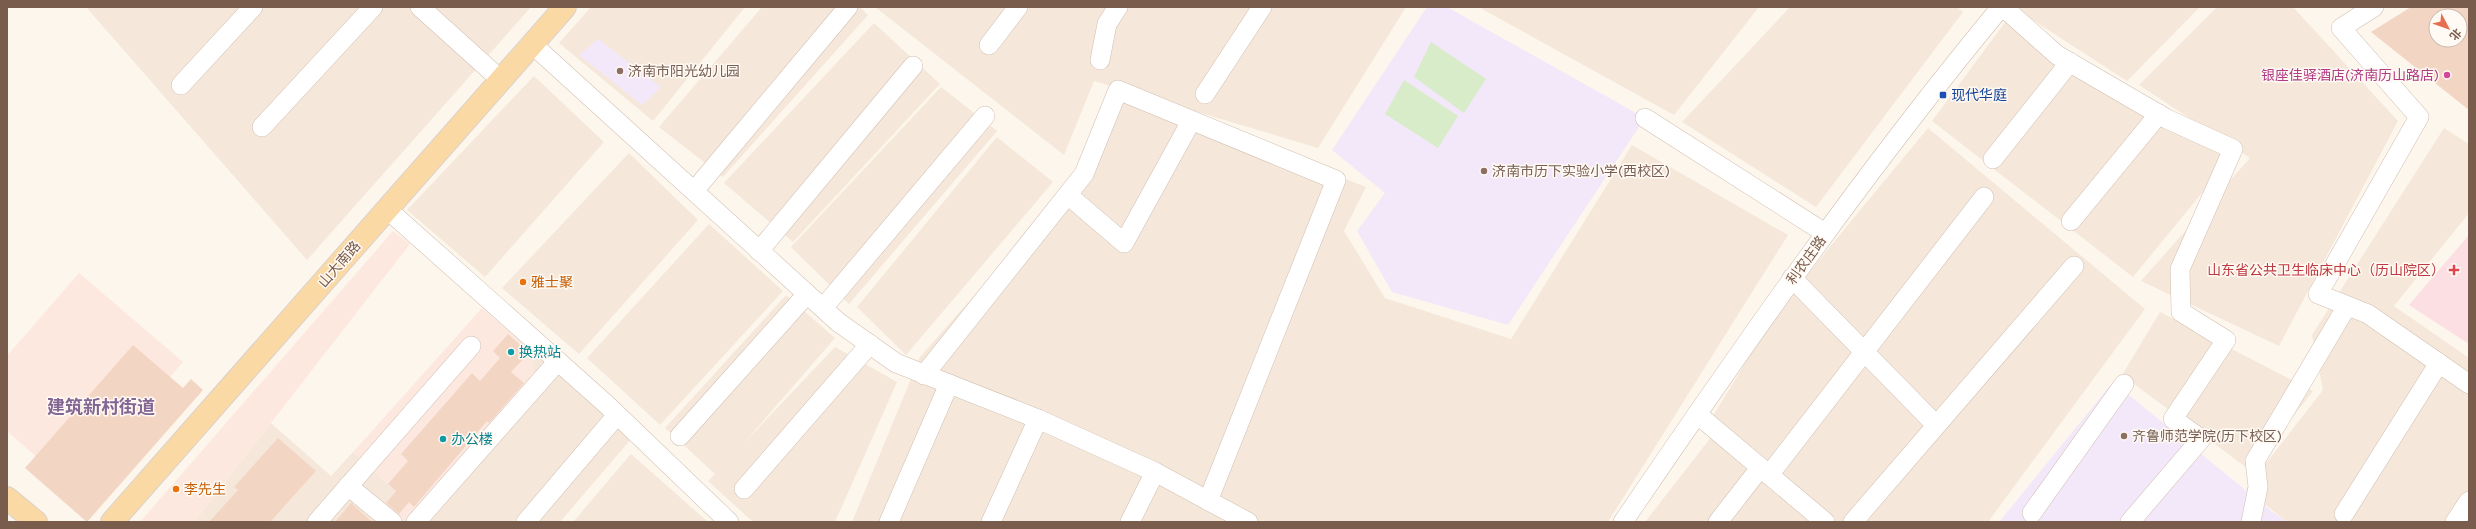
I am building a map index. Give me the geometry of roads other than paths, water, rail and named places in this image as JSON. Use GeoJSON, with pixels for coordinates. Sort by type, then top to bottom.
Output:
{"type":"FeatureCollection","features":[{"type":"Feature","properties":{"kind":"main road","name":"山大南路"},"geometry":{"type":"LineString","coordinates":[[112,522],[565,7]]}},
{"type":"Feature","properties":{"kind":"main road"},"geometry":{"type":"LineString","coordinates":[[7,498],[36,522]]}},
{"type":"Feature","properties":{"kind":"street"},"geometry":{"type":"LineString","coordinates":[[181,85],[253,7]]}},
{"type":"Feature","properties":{"kind":"street"},"geometry":{"type":"LineString","coordinates":[[262,127],[373,7]]}},
{"type":"Feature","properties":{"kind":"street"},"geometry":{"type":"LineString","coordinates":[[420,7],[501,80]]}},
{"type":"Feature","properties":{"kind":"street"},"geometry":{"type":"LineString","coordinates":[[694,191],[848,7]]}},
{"type":"Feature","properties":{"kind":"street"},"geometry":{"type":"LineString","coordinates":[[989,45],[1018,7]]}},
{"type":"Feature","properties":{"kind":"street"},"geometry":{"type":"LineString","coordinates":[[1100,60],[1107,24],[1118,7]]}},
{"type":"Feature","properties":{"kind":"street"},"geometry":{"type":"LineString","coordinates":[[1205,94],[1262,7]]}},
{"type":"Feature","properties":{"kind":"street"},"geometry":{"type":"LineString","coordinates":[[2002,7],[2057,54],[2070,62],[2158,114],[2233,149],[2180,269],[2181,312],[2226,340],[2173,419],[2201,439],[2130,522]]}},
{"type":"Feature","properties":{"kind":"street","name":"利农庄路"},"geometry":{"type":"LineString","coordinates":[[1623,522],[1792,278],[1825,233],[1922,102],[2002,7]]}},
{"type":"Feature","properties":{"kind":"street"},"geometry":{"type":"LineString","coordinates":[[2374,7],[2341,28],[2419,117],[2318,294],[2368,314],[2469,384]]}},
{"type":"Feature","properties":{"kind":"street"},"geometry":{"type":"LineString","coordinates":[[532,44],[838,322],[896,363],[1038,419],[1155,472],[1248,522]]}},
{"type":"Feature","properties":{"kind":"street"},"geometry":{"type":"LineString","coordinates":[[1993,159],[2070,62]]}},
{"type":"Feature","properties":{"kind":"street"},"geometry":{"type":"LineString","coordinates":[[759,251],[913,66]]}},
{"type":"Feature","properties":{"kind":"street"},"geometry":{"type":"LineString","coordinates":[[924,375],[1084,174],[1118,90],[1336,180],[1208,501]]}},
{"type":"Feature","properties":{"kind":"street"},"geometry":{"type":"LineString","coordinates":[[2071,221],[2158,114]]}},
{"type":"Feature","properties":{"kind":"street"},"geometry":{"type":"LineString","coordinates":[[823,308],[985,116]]}},
{"type":"Feature","properties":{"kind":"street"},"geometry":{"type":"LineString","coordinates":[[1646,118],[1825,233]]}},
{"type":"Feature","properties":{"kind":"street"},"geometry":{"type":"LineString","coordinates":[[1068,195],[1124,243],[1189,125]]}},
{"type":"Feature","properties":{"kind":"street"},"geometry":{"type":"LineString","coordinates":[[1718,522],[1765,471],[1864,352],[1984,197]]}},
{"type":"Feature","properties":{"kind":"street"},"geometry":{"type":"LineString","coordinates":[[387,210],[558,361],[729,522]]}},
{"type":"Feature","properties":{"kind":"street"},"geometry":{"type":"LineString","coordinates":[[1853,522],[2074,266]]}},
{"type":"Feature","properties":{"kind":"street"},"geometry":{"type":"LineString","coordinates":[[1792,278],[1936,425]]}},
{"type":"Feature","properties":{"kind":"street"},"geometry":{"type":"LineString","coordinates":[[680,436],[807,294]]}},
{"type":"Feature","properties":{"kind":"street"},"geometry":{"type":"LineString","coordinates":[[2251,522],[2258,487],[2254,460],[2347,306]]}},
{"type":"Feature","properties":{"kind":"street"},"geometry":{"type":"LineString","coordinates":[[744,489],[870,344]]}},
{"type":"Feature","properties":{"kind":"street"},"geometry":{"type":"LineString","coordinates":[[317,522],[471,346]]}},
{"type":"Feature","properties":{"kind":"street"},"geometry":{"type":"LineString","coordinates":[[416,522],[558,361]]}},
{"type":"Feature","properties":{"kind":"street"},"geometry":{"type":"LineString","coordinates":[[2344,514],[2439,363]]}},
{"type":"Feature","properties":{"kind":"street"},"geometry":{"type":"LineString","coordinates":[[889,522],[949,384]]}},
{"type":"Feature","properties":{"kind":"street"},"geometry":{"type":"LineString","coordinates":[[2033,519],[2124,384]]}},
{"type":"Feature","properties":{"kind":"street"},"geometry":{"type":"LineString","coordinates":[[1697,414],[1822,521]]}},
{"type":"Feature","properties":{"kind":"street"},"geometry":{"type":"LineString","coordinates":[[526,522],[617,415]]}},
{"type":"Feature","properties":{"kind":"street"},"geometry":{"type":"LineString","coordinates":[[991,522],[1038,419]]}},
{"type":"Feature","properties":{"kind":"street"},"geometry":{"type":"LineString","coordinates":[[1130,522],[1155,472]]}},
{"type":"Feature","properties":{"kind":"street"},"geometry":{"type":"LineString","coordinates":[[348,486],[392,522]]}},
{"type":"Feature","properties":{"kind":"street"},"geometry":{"type":"LineString","coordinates":[[2455,522],[2469,501]]}},
{"type":"Feature","properties":{"kind":"place","name":"济南市阳光幼儿园"},"geometry":{"type":"Point","coordinates":[620,71]}},
{"type":"Feature","properties":{"kind":"place","name":"银座佳驿酒店(济南历山路店)"},"geometry":{"type":"Point","coordinates":[2447,75]}},
{"type":"Feature","properties":{"kind":"place","name":"现代华庭"},"geometry":{"type":"Point","coordinates":[1943,95]}},
{"type":"Feature","properties":{"kind":"place","name":"济南市历下实验小学(西校区)"},"geometry":{"type":"Point","coordinates":[1484,171]}},
{"type":"Feature","properties":{"kind":"place","name":"山东省公共卫生临床中心（历山院区）"},"geometry":{"type":"Point","coordinates":[2454,270]}},
{"type":"Feature","properties":{"kind":"place","name":"雅士聚"},"geometry":{"type":"Point","coordinates":[523,282]}},
{"type":"Feature","properties":{"kind":"place","name":"换热站"},"geometry":{"type":"Point","coordinates":[511,352]}},
{"type":"Feature","properties":{"kind":"place","name":"齐鲁师范学院(历下校区)"},"geometry":{"type":"Point","coordinates":[2124,436]}},
{"type":"Feature","properties":{"kind":"place","name":"办公楼"},"geometry":{"type":"Point","coordinates":[443,439]}},
{"type":"Feature","properties":{"kind":"place","name":"李先生"},"geometry":{"type":"Point","coordinates":[176,489]}},
{"type":"Feature","properties":{"kind":"district","name":"建筑新村街道"},"geometry":{"type":"Point","coordinates":[101,407]}}]}
